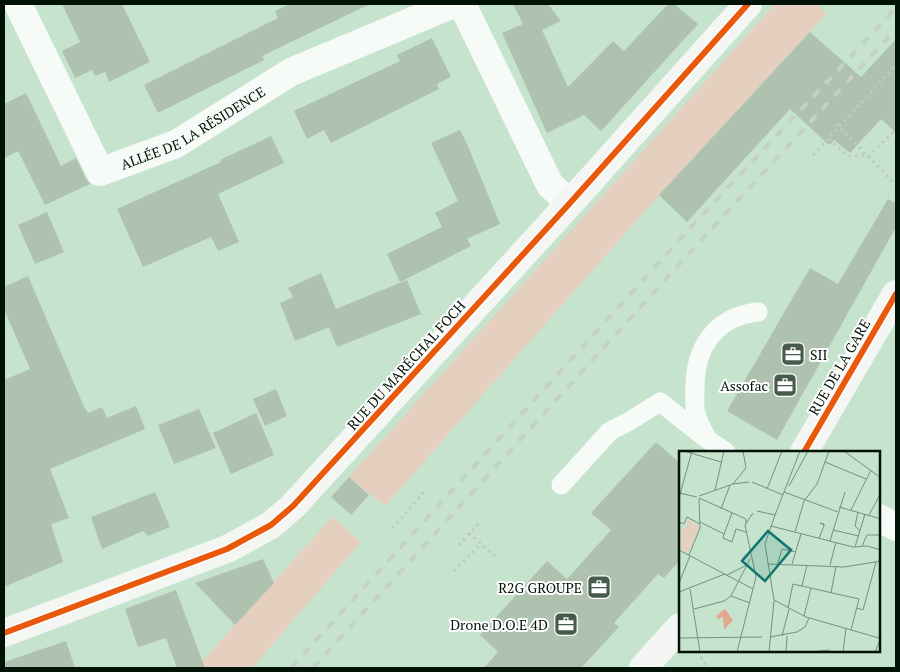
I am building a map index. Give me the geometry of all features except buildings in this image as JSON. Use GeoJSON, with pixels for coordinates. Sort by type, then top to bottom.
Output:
{"type":"FeatureCollection","features":[{"type":"Feature","properties":{"kind":"street","name":"ALLÉE DE LA RÉSIDENCE"},"geometry":{"type":"LineString","coordinates":[[18,4],[100,172],[176,144],[291,72],[453,4]]}},
{"type":"Feature","properties":{"kind":"street"},"geometry":{"type":"LineString","coordinates":[[462,4],[550,185],[570,203]]}},
{"type":"Feature","properties":{"kind":"street","name":"RUE DU MARÉCHAL FOCH"},"geometry":{"type":"LineString","coordinates":[[4,633],[227,549],[271,525],[311,487],[570,203],[748,4]]}},
{"type":"Feature","properties":{"kind":"street","name":"RUE DE LA GARE"},"geometry":{"type":"LineString","coordinates":[[805,451],[896,294]]}},
{"type":"Feature","properties":{"kind":"street"},"geometry":{"type":"LineString","coordinates":[[880,518],[896,526]]}},
{"type":"Feature","properties":{"kind":"street"},"geometry":{"type":"LineString","coordinates":[[880,541],[896,538]]}},
{"type":"Feature","properties":{"kind":"street"},"geometry":{"type":"LineString","coordinates":[[643,668],[679,628]]}},
{"type":"Feature","properties":{"kind":"lane"},"geometry":{"type":"LineString","coordinates":[[707,439],[696,413],[694,376],[703,348],[712,333],[726,322],[744,314],[758,312]]}},
{"type":"Feature","properties":{"kind":"lane"},"geometry":{"type":"LineString","coordinates":[[561,485],[610,431],[660,402],[725,451]]}},
{"type":"Feature","properties":{"kind":"path"},"geometry":{"type":"LineString","coordinates":[[813,155],[896,65]]}},
{"type":"Feature","properties":{"kind":"path"},"geometry":{"type":"LineString","coordinates":[[838,126],[858,144],[896,185]]}},
{"type":"Feature","properties":{"kind":"path"},"geometry":{"type":"LineString","coordinates":[[829,139],[848,156],[869,156],[896,129]]}},
{"type":"Feature","properties":{"kind":"path"},"geometry":{"type":"LineString","coordinates":[[392,528],[425,491]]}},
{"type":"Feature","properties":{"kind":"path"},"geometry":{"type":"LineString","coordinates":[[459,545],[480,522]]}},
{"type":"Feature","properties":{"kind":"path"},"geometry":{"type":"LineString","coordinates":[[470,533],[495,556]]}},
{"type":"Feature","properties":{"kind":"path"},"geometry":{"type":"LineString","coordinates":[[454,571],[481,544]]}},
{"type":"Feature","properties":{"kind":"path"},"geometry":{"type":"LineString","coordinates":[[698,652],[707,668]]}},
{"type":"Feature","properties":{"kind":"shaded area"},"geometry":{"type":"Polygon","coordinates":[[[775,4],[817,4],[827,13],[659,195],[385,506],[349,477],[775,4]]]}},
{"type":"Feature","properties":{"kind":"shaded area"},"geometry":{"type":"Polygon","coordinates":[[[332,517],[361,542],[252,668],[196,668],[332,517]]]}},
{"type":"Feature","properties":{"kind":"railway"},"geometry":{"type":"LineString","coordinates":[[291,668],[693,225],[896,8]]}},
{"type":"Feature","properties":{"kind":"railway"},"geometry":{"type":"LineString","coordinates":[[313,668],[705,236],[896,29]]}},
{"type":"Feature","properties":{"kind":"cycle path"},"geometry":{"type":"LineString","coordinates":[[4,633],[227,549],[271,525],[293,506],[570,203],[748,4]]}},
{"type":"Feature","properties":{"kind":"cycle path"},"geometry":{"type":"LineString","coordinates":[[805,451],[896,294]]}},
{"type":"Feature","properties":{"kind":"place","name":"SII"},"geometry":{"type":"Point","coordinates":[793,354]}},
{"type":"Feature","properties":{"kind":"place","name":"Assofac"},"geometry":{"type":"Point","coordinates":[785,385]}},
{"type":"Feature","properties":{"kind":"place","name":"R2G GROUPE"},"geometry":{"type":"Point","coordinates":[599,587]}},
{"type":"Feature","properties":{"kind":"place","name":"Drone D.O.E 4D"},"geometry":{"type":"Point","coordinates":[566,624]}}]}
